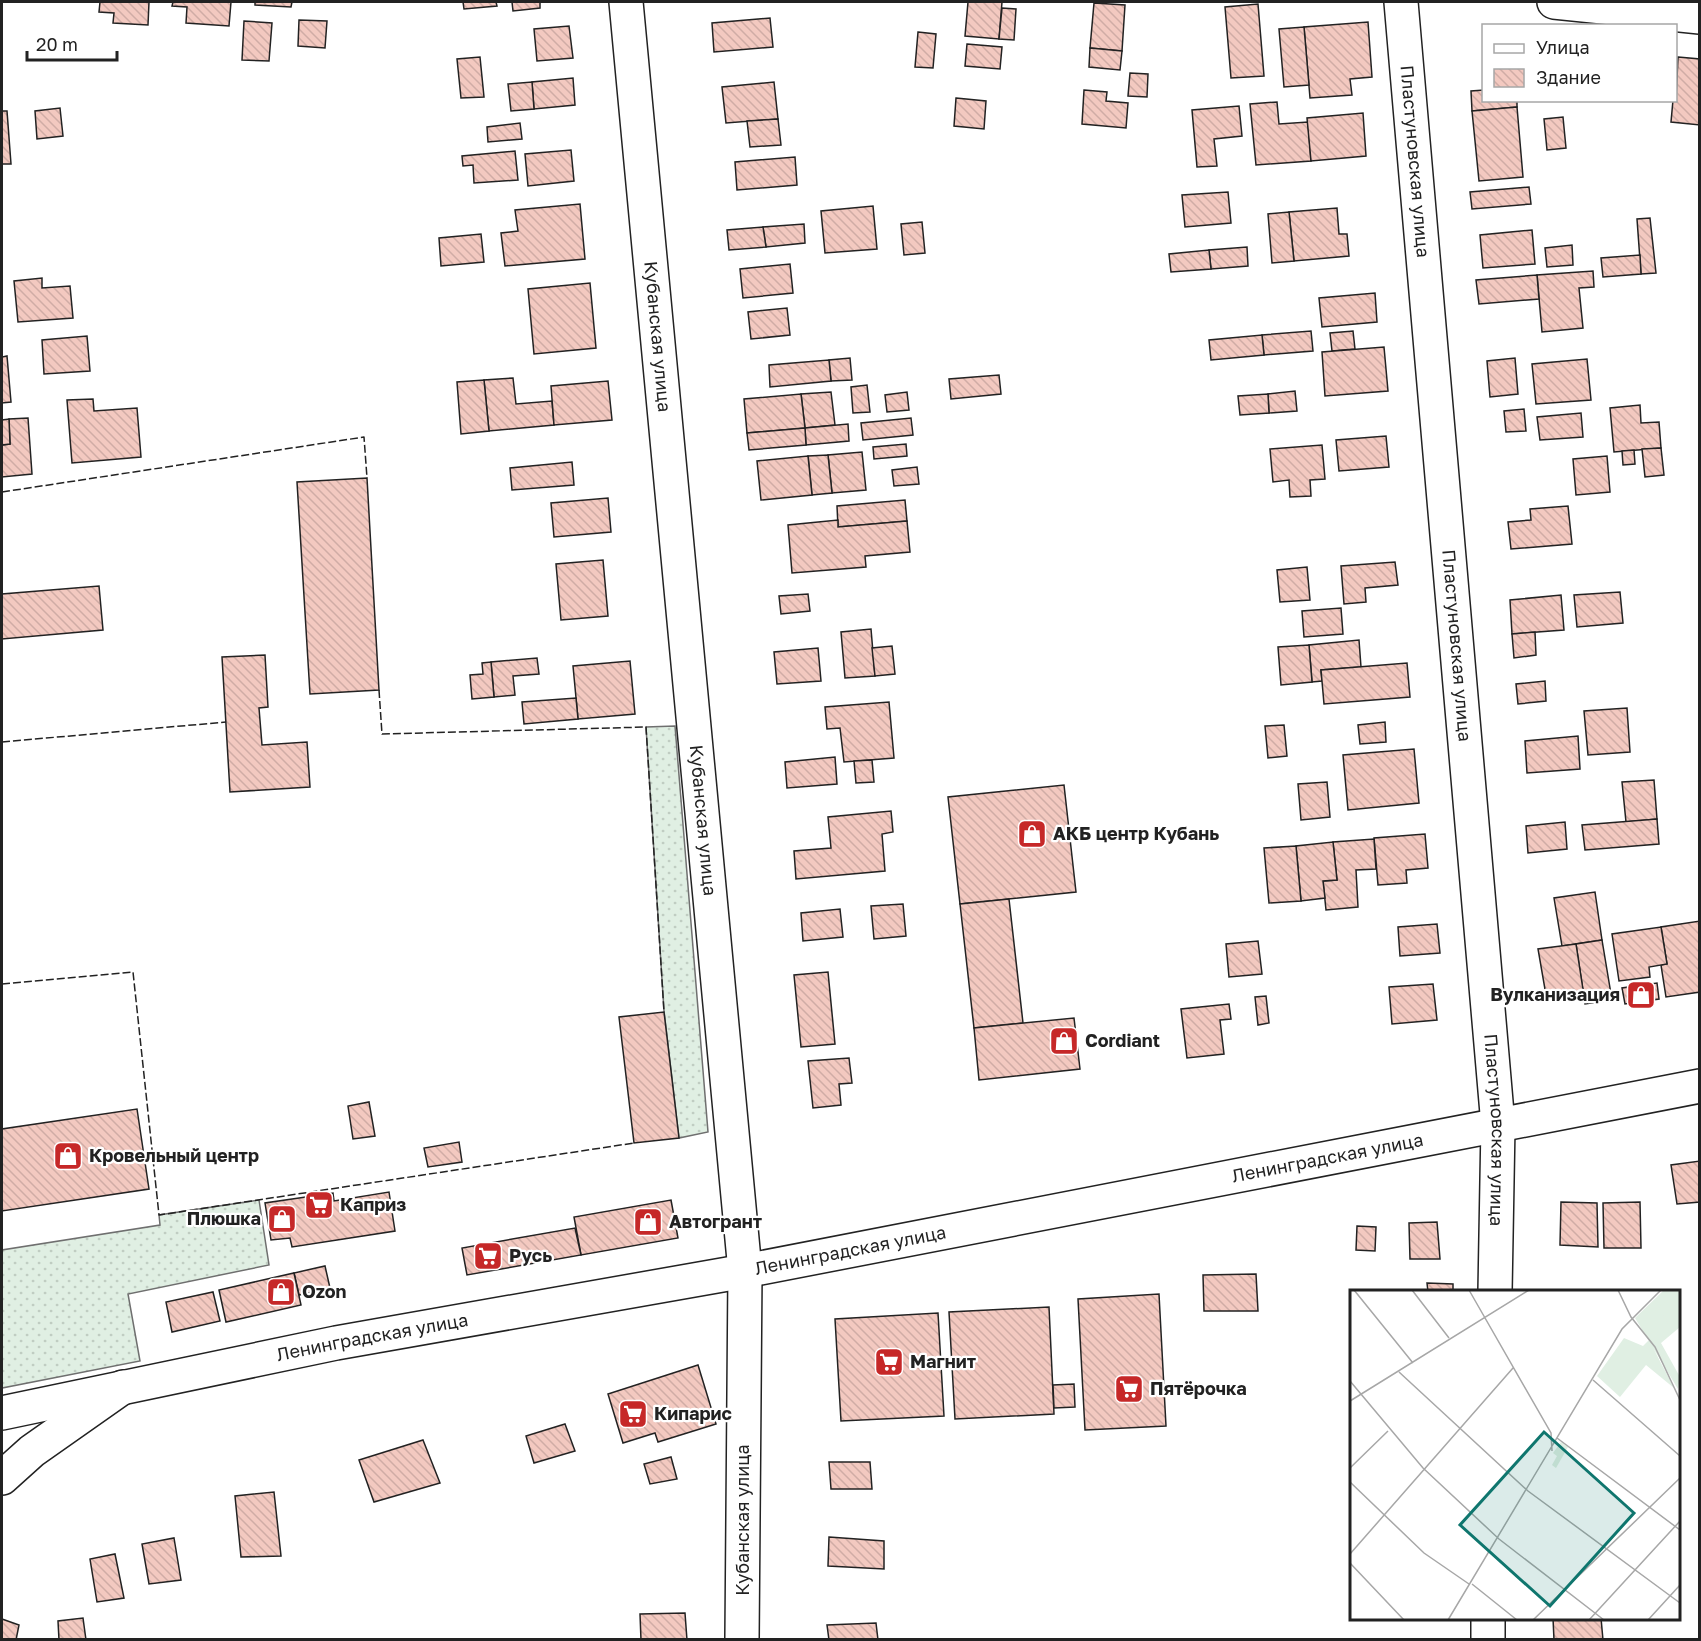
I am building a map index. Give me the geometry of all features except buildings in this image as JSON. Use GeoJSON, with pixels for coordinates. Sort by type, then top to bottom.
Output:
{"type":"FeatureCollection","features":[{"type":"Feature","properties":{"kind":"street","name":"Кубанская улица"},"geometry":{"type":"LineString","coordinates":[[626,2],[745,1271],[742,1640]]}},
{"type":"Feature","properties":{"kind":"street","name":"Пластуновская улица"},"geometry":{"type":"LineString","coordinates":[[1401,2],[1498,1125],[1495,1290]]}},
{"type":"Feature","properties":{"kind":"street"},"geometry":{"type":"LineString","coordinates":[[1554,2],[1700,17]]}},
{"type":"Feature","properties":{"kind":"street","name":"Ленинградская улица"},"geometry":{"type":"LineString","coordinates":[[2,1413],[336,1343],[745,1271],[1700,1086]]}},
{"type":"Feature","properties":{"kind":"street"},"geometry":{"type":"LineString","coordinates":[[2,1478],[32,1451],[123,1387]]}},
{"type":"Feature","properties":{"kind":"street"},"geometry":{"type":"LineString","coordinates":[[1488,1620],[1488,1640]]}},
{"type":"Feature","properties":{"kind":"green space"},"geometry":{"type":"Polygon","coordinates":[[[675,726],[708,1132],[679,1138],[664,1011],[646,727],[675,726]]]}},
{"type":"Feature","properties":{"kind":"green space"},"geometry":{"type":"Polygon","coordinates":[[[259,1200],[269,1265],[128,1294],[140,1361],[2,1388],[2,1250],[160,1225],[159,1215],[259,1200]]]}},
{"type":"Feature","properties":{"kind":"fence"},"geometry":{"type":"LineString","coordinates":[[2,492],[364,437],[367,478]]}},
{"type":"Feature","properties":{"kind":"fence"},"geometry":{"type":"LineString","coordinates":[[379,690],[382,734],[646,727],[664,1012]]}},
{"type":"Feature","properties":{"kind":"fence"},"geometry":{"type":"LineString","coordinates":[[2,742],[226,722]]}},
{"type":"Feature","properties":{"kind":"fence"},"geometry":{"type":"LineString","coordinates":[[2,984],[133,972],[159,1215],[634,1143]]}},
{"type":"Feature","properties":{"kind":"place","name":"АКБ центр Кубань"},"geometry":{"type":"Point","coordinates":[1032,834]}},
{"type":"Feature","properties":{"kind":"place","name":"Вулканизация"},"geometry":{"type":"Point","coordinates":[1641,995]}},
{"type":"Feature","properties":{"kind":"place","name":"Cordiant"},"geometry":{"type":"Point","coordinates":[1064,1041]}},
{"type":"Feature","properties":{"kind":"place","name":"Кровельный центр"},"geometry":{"type":"Point","coordinates":[68,1156]}},
{"type":"Feature","properties":{"kind":"place","name":"Каприз"},"geometry":{"type":"Point","coordinates":[319,1205]}},
{"type":"Feature","properties":{"kind":"place","name":"Плюшка"},"geometry":{"type":"Point","coordinates":[282,1219]}},
{"type":"Feature","properties":{"kind":"place","name":"Автогрант"},"geometry":{"type":"Point","coordinates":[648,1222]}},
{"type":"Feature","properties":{"kind":"place","name":"Русь"},"geometry":{"type":"Point","coordinates":[488,1256]}},
{"type":"Feature","properties":{"kind":"place","name":"Ozon"},"geometry":{"type":"Point","coordinates":[281,1292]}},
{"type":"Feature","properties":{"kind":"place","name":"Магнит"},"geometry":{"type":"Point","coordinates":[889,1362]}},
{"type":"Feature","properties":{"kind":"place","name":"Пятёрочка"},"geometry":{"type":"Point","coordinates":[1129,1389]}},
{"type":"Feature","properties":{"kind":"place","name":"Кипарис"},"geometry":{"type":"Point","coordinates":[633,1414]}}]}
